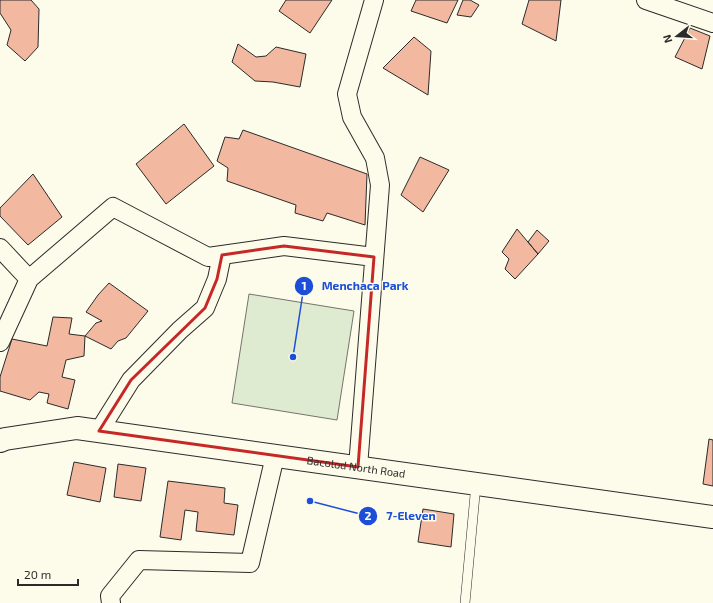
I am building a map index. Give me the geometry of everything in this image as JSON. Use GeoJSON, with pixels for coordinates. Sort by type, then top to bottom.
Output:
{"type":"FeatureCollection","features":[{"type":"Feature","properties":{"kind":"highway","name":"Bacolod North Road"},"geometry":{"type":"LineString","coordinates":[[2,439],[77,428],[713,517]]}},
{"type":"Feature","properties":{"kind":"street"},"geometry":{"type":"LineString","coordinates":[[358,467],[380,185],[375,158],[352,117],[347,94],[374,0]]}},
{"type":"Feature","properties":{"kind":"street"},"geometry":{"type":"LineString","coordinates":[[646,0],[713,23]]}},
{"type":"Feature","properties":{"kind":"street"},"geometry":{"type":"LineString","coordinates":[[0,342],[29,279],[113,207],[208,257],[284,246],[374,257]]}},
{"type":"Feature","properties":{"kind":"street"},"geometry":{"type":"LineString","coordinates":[[0,248],[29,279]]}},
{"type":"Feature","properties":{"kind":"street"},"geometry":{"type":"LineString","coordinates":[[100,431],[131,380],[180,330],[205,308],[217,279],[222,255]]}},
{"type":"Feature","properties":{"kind":"street"},"geometry":{"type":"LineString","coordinates":[[111,603],[110,596],[139,560],[250,563],[274,456]]}},
{"type":"Feature","properties":{"kind":"lane"},"geometry":{"type":"LineString","coordinates":[[465,603],[476,484]]}},
{"type":"Feature","properties":{"kind":"highlighted area"},"geometry":{"type":"Polygon","coordinates":[[[284,246],[374,257],[358,467],[99,431],[131,380],[205,308],[217,279],[222,255],[284,246]]]}},
{"type":"Feature","properties":{"kind":"green space"},"geometry":{"type":"Polygon","coordinates":[[[249,294],[354,311],[337,420],[232,403],[249,294]]]}},
{"type":"Feature","properties":{"kind":"building"},"geometry":{"type":"Polygon","coordinates":[[[0,0],[31,0],[39,9],[38,47],[25,61],[7,45],[11,30],[0,13],[0,0]]]}},
{"type":"Feature","properties":{"kind":"building"},"geometry":{"type":"Polygon","coordinates":[[[286,0],[332,0],[310,33],[279,11],[286,0]]]}},
{"type":"Feature","properties":{"kind":"building"},"geometry":{"type":"Polygon","coordinates":[[[416,0],[458,0],[447,23],[411,11],[416,0]]]}},
{"type":"Feature","properties":{"kind":"building"},"geometry":{"type":"Polygon","coordinates":[[[463,0],[470,0],[479,5],[471,17],[457,15],[463,0]]]}},
{"type":"Feature","properties":{"kind":"building"},"geometry":{"type":"Polygon","coordinates":[[[529,0],[561,0],[556,41],[522,24],[529,0]]]}},
{"type":"Feature","properties":{"kind":"building"},"geometry":{"type":"Polygon","coordinates":[[[690,28],[710,36],[702,69],[675,57],[690,28]]]}},
{"type":"Feature","properties":{"kind":"building"},"geometry":{"type":"Polygon","coordinates":[[[414,37],[431,51],[428,95],[383,68],[414,37]]]}},
{"type":"Feature","properties":{"kind":"building"},"geometry":{"type":"Polygon","coordinates":[[[238,44],[256,57],[266,56],[276,47],[306,54],[300,87],[273,82],[255,81],[232,62],[238,44]]]}},
{"type":"Feature","properties":{"kind":"building"},"geometry":{"type":"Polygon","coordinates":[[[184,124],[214,166],[166,204],[136,164],[184,124]]]}},
{"type":"Feature","properties":{"kind":"building"},"geometry":{"type":"Polygon","coordinates":[[[243,130],[367,174],[365,225],[327,213],[323,221],[295,213],[296,205],[227,181],[228,168],[217,161],[225,137],[239,139],[243,130]]]}},
{"type":"Feature","properties":{"kind":"building"},"geometry":{"type":"Polygon","coordinates":[[[420,157],[449,170],[423,212],[401,195],[420,157]]]}},
{"type":"Feature","properties":{"kind":"building"},"geometry":{"type":"Polygon","coordinates":[[[33,174],[62,217],[28,245],[0,216],[0,208],[33,174]]]}},
{"type":"Feature","properties":{"kind":"building"},"geometry":{"type":"Polygon","coordinates":[[[517,229],[538,254],[515,279],[505,269],[509,259],[502,252],[517,229]]]}},
{"type":"Feature","properties":{"kind":"building"},"geometry":{"type":"Polygon","coordinates":[[[537,230],[549,241],[538,254],[528,242],[537,230]]]}},
{"type":"Feature","properties":{"kind":"building"},"geometry":{"type":"Polygon","coordinates":[[[109,283],[148,311],[126,338],[118,341],[111,349],[85,336],[96,323],[102,321],[86,312],[109,283]]]}},
{"type":"Feature","properties":{"kind":"building"},"geometry":{"type":"Polygon","coordinates":[[[53,317],[72,318],[69,334],[85,336],[84,356],[66,360],[62,377],[75,380],[68,409],[47,403],[49,394],[39,392],[30,400],[0,391],[0,377],[12,339],[47,346],[53,317]]]}},
{"type":"Feature","properties":{"kind":"building"},"geometry":{"type":"Polygon","coordinates":[[[709,439],[713,440],[713,486],[703,484],[709,439]]]}},
{"type":"Feature","properties":{"kind":"building"},"geometry":{"type":"Polygon","coordinates":[[[74,462],[106,468],[100,502],[67,495],[74,462]]]}},
{"type":"Feature","properties":{"kind":"building"},"geometry":{"type":"Polygon","coordinates":[[[118,464],[146,468],[141,501],[114,497],[118,464]]]}},
{"type":"Feature","properties":{"kind":"building"},"geometry":{"type":"Polygon","coordinates":[[[168,481],[225,488],[224,503],[238,505],[234,535],[196,531],[198,512],[185,510],[181,540],[160,537],[168,481]]]}},
{"type":"Feature","properties":{"kind":"building"},"geometry":{"type":"Polygon","coordinates":[[[423,509],[454,514],[451,547],[418,542],[423,509]]]}},
{"type":"Feature","properties":{"kind":"place","name":"Menchaca Park"},"geometry":{"type":"Point","coordinates":[293,357]}},
{"type":"Feature","properties":{"kind":"place","name":"7-Eleven"},"geometry":{"type":"Point","coordinates":[310,501]}}]}
